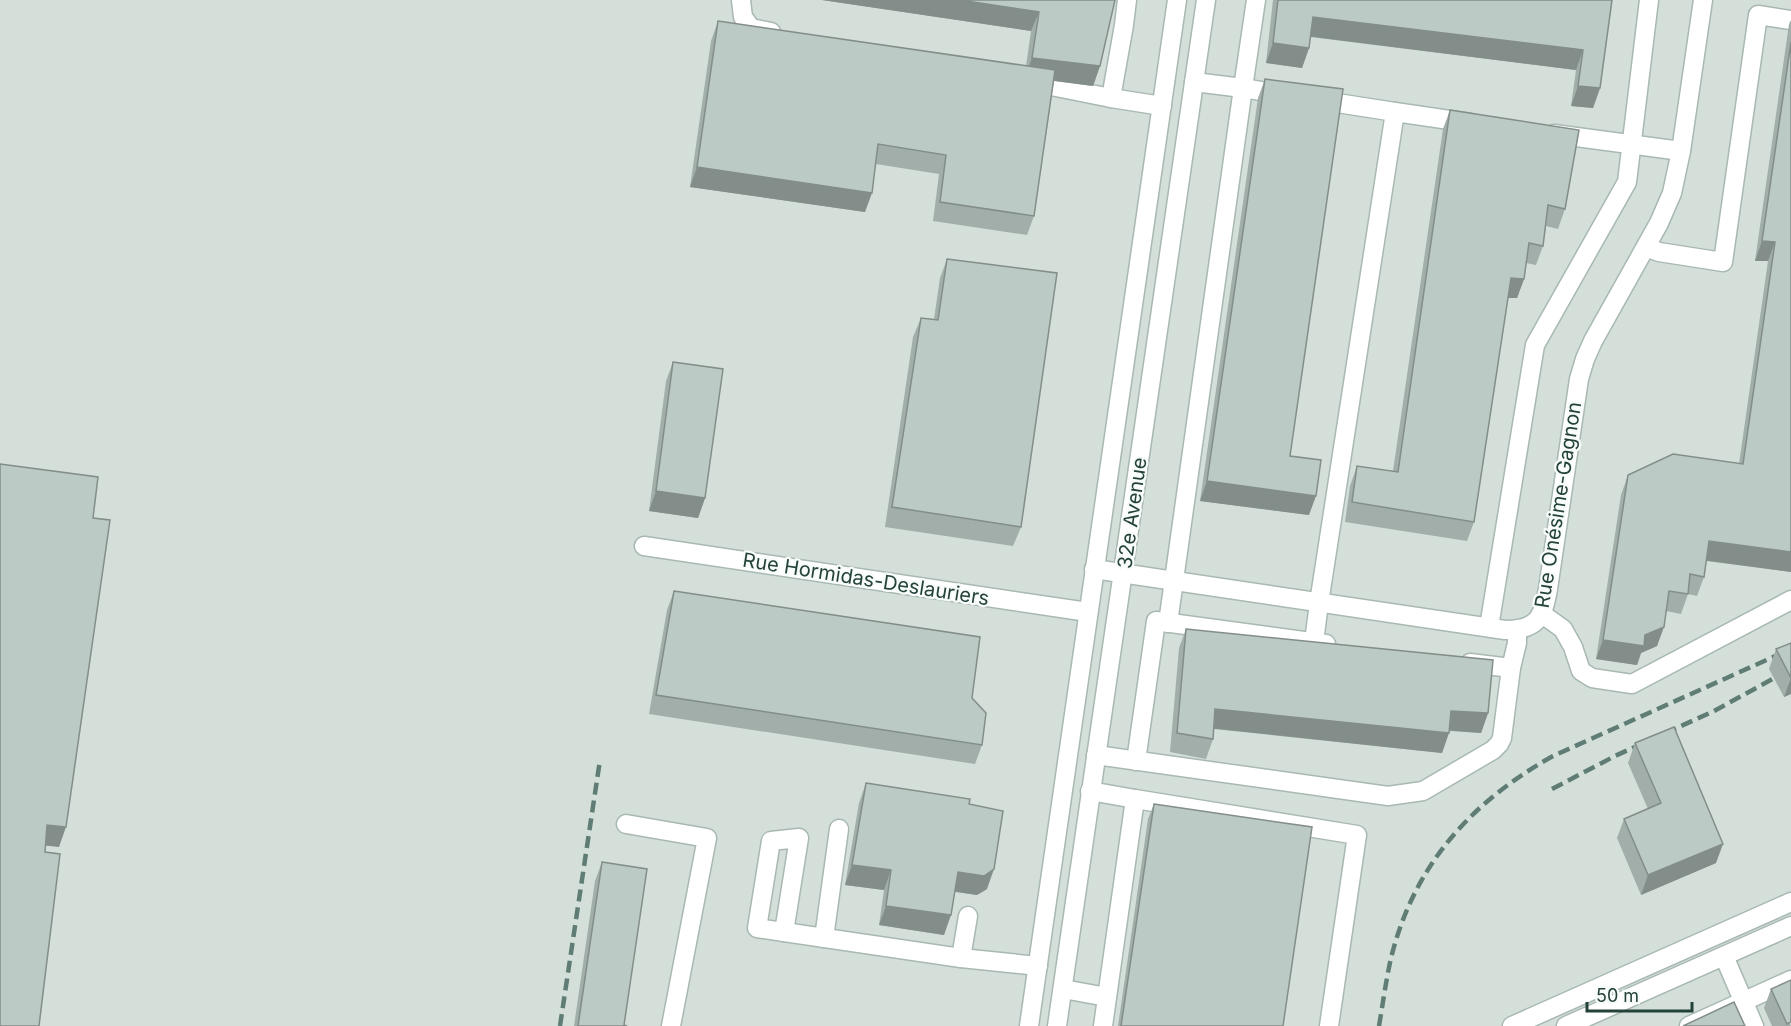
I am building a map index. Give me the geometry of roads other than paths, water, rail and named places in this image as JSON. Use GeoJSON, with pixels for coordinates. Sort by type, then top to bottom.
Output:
{"type":"FeatureCollection","features":[{"type":"Feature","properties":{"kind":"street"},"geometry":{"type":"LineString","coordinates":[[741,0],[743,17],[751,28],[785,35]]}},
{"type":"Feature","properties":{"kind":"street"},"geometry":{"type":"LineString","coordinates":[[1112,98],[1127,0]]}},
{"type":"Feature","properties":{"kind":"street","name":"32e Avenue"},"geometry":{"type":"LineString","coordinates":[[1029,1026],[1177,0]]}},
{"type":"Feature","properties":{"kind":"street","name":"32e Avenue"},"geometry":{"type":"LineString","coordinates":[[1057,1026],[1206,0]]}},
{"type":"Feature","properties":{"kind":"street"},"geometry":{"type":"LineString","coordinates":[[1168,623],[1256,0]]}},
{"type":"Feature","properties":{"kind":"street"},"geometry":{"type":"LineString","coordinates":[[1489,627],[1535,345],[1627,182],[1649,0]]}},
{"type":"Feature","properties":{"kind":"street","name":"Rue Onésime-Gagnon"},"geometry":{"type":"LineString","coordinates":[[1094,569],[1489,627],[1517,630],[1533,624],[1542,614],[1548,589],[1582,369],[1598,331],[1646,247],[1669,200],[1677,177],[1703,0]]}},
{"type":"Feature","properties":{"kind":"street"},"geometry":{"type":"LineString","coordinates":[[1646,247],[1659,252],[1723,262],[1758,15],[1791,20]]}},
{"type":"Feature","properties":{"kind":"street"},"geometry":{"type":"LineString","coordinates":[[1011,79],[1162,106]]}},
{"type":"Feature","properties":{"kind":"street"},"geometry":{"type":"LineString","coordinates":[[1194,82],[1490,125]]}},
{"type":"Feature","properties":{"kind":"street"},"geometry":{"type":"LineString","coordinates":[[1314,642],[1395,112]]}},
{"type":"Feature","properties":{"kind":"street"},"geometry":{"type":"LineString","coordinates":[[1537,132],[1682,151]]}},
{"type":"Feature","properties":{"kind":"street","name":"Rue Hormidas-Deslauriers"},"geometry":{"type":"LineString","coordinates":[[644,546],[1088,612]]}},
{"type":"Feature","properties":{"kind":"street"},"geometry":{"type":"LineString","coordinates":[[1542,614],[1563,629],[1573,647],[1581,671],[1592,678],[1632,684],[1791,600]]}},
{"type":"Feature","properties":{"kind":"street"},"geometry":{"type":"LineString","coordinates":[[1137,761],[1156,621],[1337,645]]}},
{"type":"Feature","properties":{"kind":"street"},"geometry":{"type":"LineString","coordinates":[[1096,755],[1388,796],[1423,790],[1493,750],[1499,744],[1502,738],[1511,668],[1517,644],[1517,630]]}},
{"type":"Feature","properties":{"kind":"street"},"geometry":{"type":"LineString","coordinates":[[1453,660],[1511,668]]}},
{"type":"Feature","properties":{"kind":"street"},"geometry":{"type":"LineString","coordinates":[[1090,791],[1357,835],[1329,1026]]}},
{"type":"Feature","properties":{"kind":"street"},"geometry":{"type":"LineString","coordinates":[[1102,1026],[1135,799]]}},
{"type":"Feature","properties":{"kind":"street"},"geometry":{"type":"LineString","coordinates":[[626,824],[706,838],[671,1026]]}},
{"type":"Feature","properties":{"kind":"street"},"geometry":{"type":"LineString","coordinates":[[824,938],[839,829]]}},
{"type":"Feature","properties":{"kind":"street"},"geometry":{"type":"LineString","coordinates":[[784,932],[799,838],[771,841],[757,928],[824,938],[961,958],[1038,966]]}},
{"type":"Feature","properties":{"kind":"street"},"geometry":{"type":"LineString","coordinates":[[1512,1026],[1791,902]]}},
{"type":"Feature","properties":{"kind":"street"},"geometry":{"type":"LineString","coordinates":[[961,958],[968,916]]}},
{"type":"Feature","properties":{"kind":"street"},"geometry":{"type":"LineString","coordinates":[[1566,1026],[1791,926]]}},
{"type":"Feature","properties":{"kind":"street"},"geometry":{"type":"LineString","coordinates":[[1724,956],[1755,1026]]}},
{"type":"Feature","properties":{"kind":"street"},"geometry":{"type":"LineString","coordinates":[[1689,1026],[1791,980]]}},
{"type":"Feature","properties":{"kind":"street"},"geometry":{"type":"LineString","coordinates":[[1063,989],[1107,997]]}},
{"type":"Feature","properties":{"kind":"railway"},"geometry":{"type":"LineString","coordinates":[[1379,1026],[1391,958],[1414,894],[1450,839],[1496,794],[1553,756],[1791,649]]}},
{"type":"Feature","properties":{"kind":"railway"},"geometry":{"type":"LineString","coordinates":[[1552,789],[1615,756],[1714,711],[1791,669]]}},
{"type":"Feature","properties":{"kind":"railway"},"geometry":{"type":"LineString","coordinates":[[560,1026],[600,760]]}}]}
